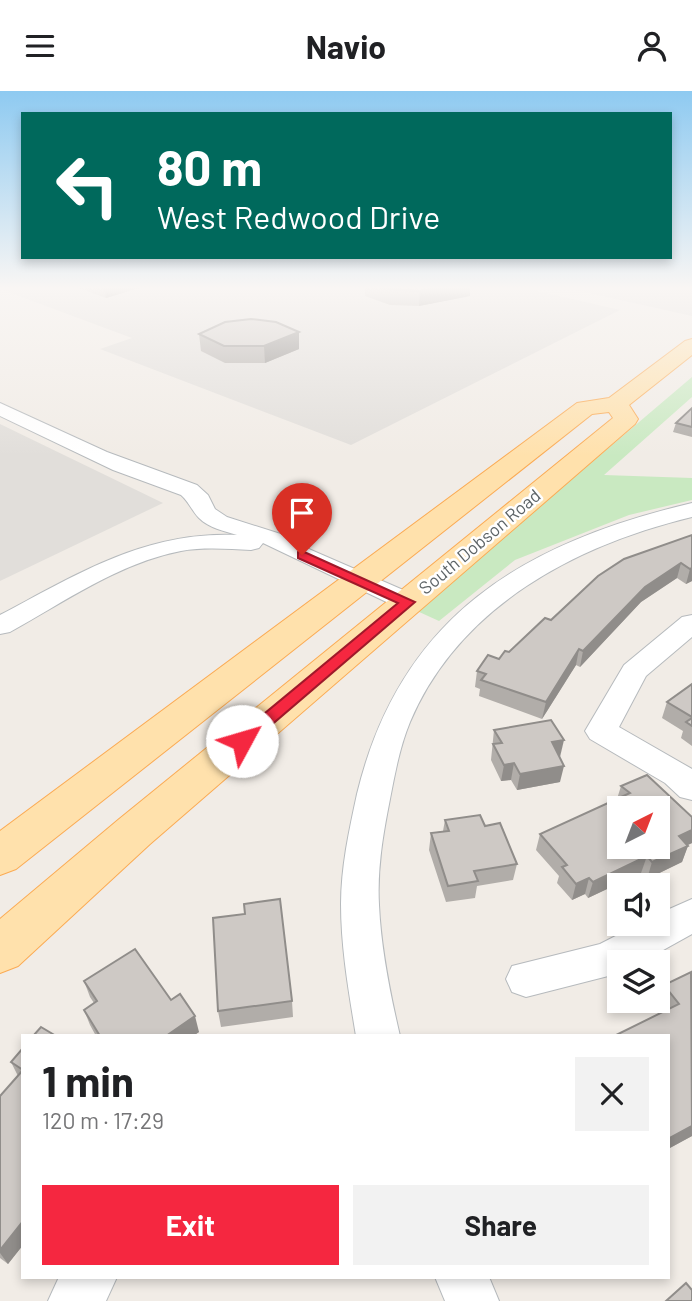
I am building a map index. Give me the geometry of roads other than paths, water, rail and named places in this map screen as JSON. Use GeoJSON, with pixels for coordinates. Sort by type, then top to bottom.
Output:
{"type":"FeatureCollection","features":[{"type":"Feature","properties":{"kind":"main road"},"geometry":{"type":"LineString","coordinates":[[0,856],[585,408],[617,404],[692,345]]}},
{"type":"Feature","properties":{"kind":"main road","name":"South Dobson Road"},"geometry":{"type":"LineString","coordinates":[[0,950],[134,832],[626,419],[617,404]]}},
{"type":"Feature","properties":{"kind":"street"},"geometry":{"type":"LineString","coordinates":[[0,409],[102,457],[171,495],[182,508],[184,522],[177,535],[152,551]]}},
{"type":"Feature","properties":{"kind":"street"},"geometry":{"type":"LineString","coordinates":[[102,457],[190,490],[211,518],[229,527],[272,538],[302,555],[408,602]]}},
{"type":"Feature","properties":{"kind":"street"},"geometry":{"type":"LineString","coordinates":[[378,1034],[362,936],[360,883],[377,779],[396,720],[410,691],[442,645],[480,605],[534,567],[624,527],[692,510]]}},
{"type":"Feature","properties":{"kind":"street"},"geometry":{"type":"LineString","coordinates":[[0,626],[114,566],[152,551],[194,543],[230,542],[256,543],[302,555]]}},
{"type":"Feature","properties":{"kind":"street"},"geometry":{"type":"LineString","coordinates":[[692,623],[634,671],[601,731],[677,775],[692,788]]}},
{"type":"Feature","properties":{"kind":"street"},"geometry":{"type":"LineString","coordinates":[[526,979],[607,960],[692,915]]}},
{"type":"Feature","properties":{"kind":"street"},"geometry":{"type":"LineString","coordinates":[[75,1301],[90,1279]]}},
{"type":"Feature","properties":{"kind":"street"},"geometry":{"type":"LineString","coordinates":[[462,1279],[472,1301]]}}]}
